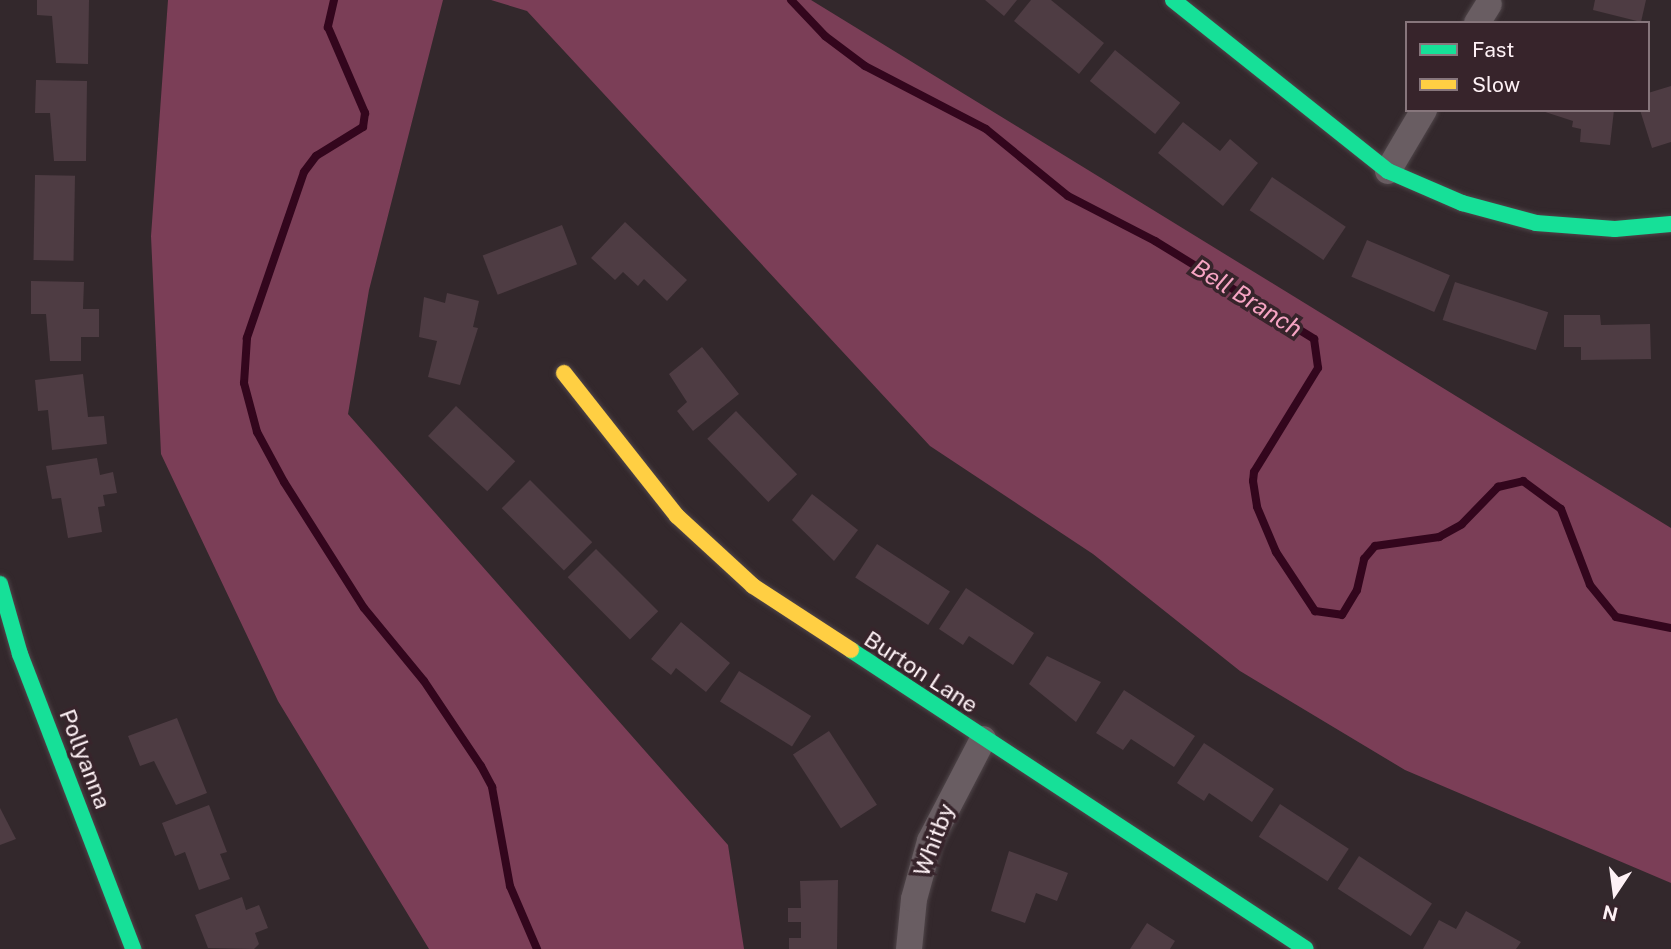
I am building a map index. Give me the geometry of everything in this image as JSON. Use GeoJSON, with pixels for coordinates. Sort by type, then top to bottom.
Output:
{"type":"FeatureCollection","features":[{"type":"Feature","properties":{"kind":"street"},"geometry":{"type":"LineString","coordinates":[[1173,0],[1388,172],[1462,203],[1536,223],[1615,229],[1671,224]]}},
{"type":"Feature","properties":{"kind":"street"},"geometry":{"type":"LineString","coordinates":[[1388,172],[1423,112]]}},
{"type":"Feature","properties":{"kind":"street","name":"Burton Lane"},"geometry":{"type":"LineString","coordinates":[[564,373],[646,481],[722,560],[803,623],[1306,949]]}},
{"type":"Feature","properties":{"kind":"street","name":"Pollyanna"},"geometry":{"type":"LineString","coordinates":[[1,594],[133,949]]}},
{"type":"Feature","properties":{"kind":"street","name":"Whitby"},"geometry":{"type":"LineString","coordinates":[[909,949],[914,900],[930,841],[983,739]]}},
{"type":"Feature","properties":{"kind":"shaded area"},"geometry":{"type":"Polygon","coordinates":[[[168,0],[443,0],[369,290],[348,414],[728,845],[744,949],[429,949],[278,701],[161,454],[151,236],[168,0]]]}},
{"type":"Feature","properties":{"kind":"shaded area"},"geometry":{"type":"Polygon","coordinates":[[[491,0],[811,0],[1671,528],[1671,883],[1405,770],[1240,671],[1093,554],[930,446],[527,11],[491,0]]]}},
{"type":"Feature","properties":{"kind":"building"},"geometry":{"type":"Polygon","coordinates":[[[37,0],[89,0],[88,64],[56,63],[52,16],[37,15],[37,0]]]}},
{"type":"Feature","properties":{"kind":"building"},"geometry":{"type":"Polygon","coordinates":[[[985,0],[1017,0],[1004,16],[985,0]]]}},
{"type":"Feature","properties":{"kind":"building"},"geometry":{"type":"Polygon","coordinates":[[[1031,0],[1051,0],[1104,43],[1079,74],[1014,21],[1031,0]]]}},
{"type":"Feature","properties":{"kind":"building"},"geometry":{"type":"Polygon","coordinates":[[[1595,0],[1646,0],[1641,21],[1593,10],[1595,0]]]}},
{"type":"Feature","properties":{"kind":"building"},"geometry":{"type":"Polygon","coordinates":[[[1115,50],[1180,103],[1155,134],[1090,81],[1115,50]]]}},
{"type":"Feature","properties":{"kind":"building"},"geometry":{"type":"Polygon","coordinates":[[[36,80],[87,81],[86,161],[54,161],[50,113],[35,113],[36,80]]]}},
{"type":"Feature","properties":{"kind":"building"},"geometry":{"type":"Polygon","coordinates":[[[1671,86],[1671,142],[1652,148],[1641,112],[1650,112],[1650,92],[1671,86]]]}},
{"type":"Feature","properties":{"kind":"building"},"geometry":{"type":"Polygon","coordinates":[[[1545,112],[1614,112],[1610,145],[1580,142],[1581,129],[1572,127],[1573,121],[1545,112]]]}},
{"type":"Feature","properties":{"kind":"building"},"geometry":{"type":"Polygon","coordinates":[[[1183,122],[1220,151],[1230,139],[1258,163],[1223,206],[1158,153],[1183,122]]]}},
{"type":"Feature","properties":{"kind":"building"},"geometry":{"type":"Polygon","coordinates":[[[35,175],[75,176],[74,261],[34,260],[35,175]]]}},
{"type":"Feature","properties":{"kind":"building"},"geometry":{"type":"Polygon","coordinates":[[[1272,177],[1346,227],[1323,260],[1250,210],[1272,177]]]}},
{"type":"Feature","properties":{"kind":"building"},"geometry":{"type":"Polygon","coordinates":[[[625,222],[687,280],[667,301],[644,279],[638,286],[623,272],[615,280],[591,258],[625,222]]]}},
{"type":"Feature","properties":{"kind":"building"},"geometry":{"type":"Polygon","coordinates":[[[562,225],[577,264],[498,295],[483,255],[562,225]]]}},
{"type":"Feature","properties":{"kind":"building"},"geometry":{"type":"Polygon","coordinates":[[[1367,240],[1450,275],[1434,312],[1351,277],[1367,240]]]}},
{"type":"Feature","properties":{"kind":"building"},"geometry":{"type":"Polygon","coordinates":[[[31,281],[84,282],[83,309],[99,309],[99,337],[81,337],[81,361],[50,361],[46,314],[31,314],[31,281]]]}},
{"type":"Feature","properties":{"kind":"building"},"geometry":{"type":"Polygon","coordinates":[[[1455,282],[1548,312],[1536,350],[1443,320],[1455,282]]]}},
{"type":"Feature","properties":{"kind":"building"},"geometry":{"type":"Polygon","coordinates":[[[447,293],[479,301],[473,327],[478,328],[460,385],[428,377],[437,341],[419,337],[424,297],[445,303],[447,293]]]}},
{"type":"Feature","properties":{"kind":"building"},"geometry":{"type":"Polygon","coordinates":[[[1564,315],[1600,315],[1601,325],[1650,324],[1651,359],[1581,360],[1581,347],[1564,347],[1564,315]]]}},
{"type":"Feature","properties":{"kind":"building"},"geometry":{"type":"Polygon","coordinates":[[[702,347],[739,394],[693,431],[677,411],[687,402],[669,374],[702,347]]]}},
{"type":"Feature","properties":{"kind":"building"},"geometry":{"type":"Polygon","coordinates":[[[83,374],[88,417],[104,416],[107,444],[52,450],[48,410],[38,411],[35,380],[83,374]]]}},
{"type":"Feature","properties":{"kind":"building"},"geometry":{"type":"Polygon","coordinates":[[[456,406],[515,461],[487,491],[428,436],[456,406]]]}},
{"type":"Feature","properties":{"kind":"building"},"geometry":{"type":"Polygon","coordinates":[[[736,411],[797,474],[768,502],[707,439],[736,411]]]}},
{"type":"Feature","properties":{"kind":"building"},"geometry":{"type":"Polygon","coordinates":[[[97,458],[100,475],[113,472],[117,493],[103,495],[105,506],[98,507],[102,532],[68,538],[61,498],[52,499],[46,466],[97,458]]]}},
{"type":"Feature","properties":{"kind":"building"},"geometry":{"type":"Polygon","coordinates":[[[530,480],[592,542],[564,571],[502,508],[530,480]]]}},
{"type":"Feature","properties":{"kind":"building"},"geometry":{"type":"Polygon","coordinates":[[[812,494],[858,530],[834,561],[792,520],[812,494]]]}},
{"type":"Feature","properties":{"kind":"building"},"geometry":{"type":"Polygon","coordinates":[[[877,544],[950,591],[928,625],[855,578],[877,544]]]}},
{"type":"Feature","properties":{"kind":"building"},"geometry":{"type":"Polygon","coordinates":[[[596,549],[658,611],[630,640],[568,577],[596,549]]]}},
{"type":"Feature","properties":{"kind":"building"},"geometry":{"type":"Polygon","coordinates":[[[966,588],[1034,633],[1013,665],[969,636],[963,645],[939,629],[966,588]]]}},
{"type":"Feature","properties":{"kind":"building"},"geometry":{"type":"Polygon","coordinates":[[[681,622],[730,663],[706,692],[676,668],[671,675],[651,659],[681,622]]]}},
{"type":"Feature","properties":{"kind":"building"},"geometry":{"type":"Polygon","coordinates":[[[1047,656],[1101,682],[1076,722],[1029,684],[1047,656]]]}},
{"type":"Feature","properties":{"kind":"building"},"geometry":{"type":"Polygon","coordinates":[[[739,671],[811,716],[792,747],[720,702],[739,671]]]}},
{"type":"Feature","properties":{"kind":"building"},"geometry":{"type":"Polygon","coordinates":[[[1124,690],[1195,736],[1174,767],[1131,739],[1123,750],[1096,733],[1124,690]]]}},
{"type":"Feature","properties":{"kind":"building"},"geometry":{"type":"Polygon","coordinates":[[[177,718],[207,793],[176,805],[154,761],[140,766],[128,736],[177,718]]]}},
{"type":"Feature","properties":{"kind":"building"},"geometry":{"type":"Polygon","coordinates":[[[829,731],[877,805],[841,828],[793,754],[829,731]]]}},
{"type":"Feature","properties":{"kind":"building"},"geometry":{"type":"Polygon","coordinates":[[[1204,743],[1274,789],[1252,822],[1209,793],[1204,801],[1177,783],[1204,743]]]}},
{"type":"Feature","properties":{"kind":"building"},"geometry":{"type":"Polygon","coordinates":[[[1280,804],[1349,849],[1328,881],[1259,837],[1280,804]]]}},
{"type":"Feature","properties":{"kind":"building"},"geometry":{"type":"Polygon","coordinates":[[[209,805],[227,852],[220,854],[230,879],[199,890],[185,852],[175,856],[162,823],[209,805]]]}},
{"type":"Feature","properties":{"kind":"building"},"geometry":{"type":"Polygon","coordinates":[[[0,808],[16,839],[0,845],[0,808]]]}},
{"type":"Feature","properties":{"kind":"building"},"geometry":{"type":"Polygon","coordinates":[[[1009,851],[1068,873],[1057,901],[1036,893],[1025,923],[991,911],[1009,851]]]}},
{"type":"Feature","properties":{"kind":"building"},"geometry":{"type":"Polygon","coordinates":[[[1359,856],[1432,903],[1411,936],[1338,889],[1359,856]]]}},
{"type":"Feature","properties":{"kind":"building"},"geometry":{"type":"Polygon","coordinates":[[[838,880],[837,949],[789,949],[789,938],[801,938],[801,922],[788,922],[788,908],[801,908],[800,881],[838,880]]]}},
{"type":"Feature","properties":{"kind":"building"},"geometry":{"type":"Polygon","coordinates":[[[242,897],[246,910],[259,905],[268,928],[255,933],[259,944],[254,949],[208,948],[195,915],[242,897]]]}},
{"type":"Feature","properties":{"kind":"building"},"geometry":{"type":"Polygon","coordinates":[[[1466,911],[1521,942],[1516,949],[1423,949],[1439,920],[1456,929],[1466,911]]]}},
{"type":"Feature","properties":{"kind":"building"},"geometry":{"type":"Polygon","coordinates":[[[1147,923],[1175,941],[1170,949],[1130,949],[1147,923]]]}},
{"type":"Feature","properties":{"kind":"waterway"},"geometry":{"type":"LineString","coordinates":[[334,0],[328,27],[365,113],[363,127],[316,156],[304,172],[247,338],[244,383],[257,432],[284,482],[364,608],[424,681],[492,787],[510,886],[537,949]]}},
{"type":"Feature","properties":{"kind":"waterway","name":"Bell Branch"},"geometry":{"type":"LineString","coordinates":[[791,0],[825,36],[865,66],[986,129],[1068,196],[1155,241],[1314,339],[1318,368],[1254,472],[1253,481],[1257,507],[1276,552],[1315,611],[1342,615],[1357,590],[1364,559],[1375,546],[1439,537],[1462,524],[1498,487],[1523,481],[1561,509],[1590,585],[1616,617],[1671,628]]}},
{"type":"Feature","properties":{"kind":"traffic: fast"},"geometry":{"type":"LineString","coordinates":[[1173,0],[1388,171],[1462,203],[1536,223],[1615,229],[1671,224]]}},
{"type":"Feature","properties":{"kind":"traffic: fast"},"geometry":{"type":"LineString","coordinates":[[0,584],[20,654],[133,949]]}},
{"type":"Feature","properties":{"kind":"traffic: fast"},"geometry":{"type":"LineString","coordinates":[[851,650],[1306,949]]}},
{"type":"Feature","properties":{"kind":"traffic: slow"},"geometry":{"type":"LineString","coordinates":[[564,373],[677,516],[753,586],[851,650]]}}]}
